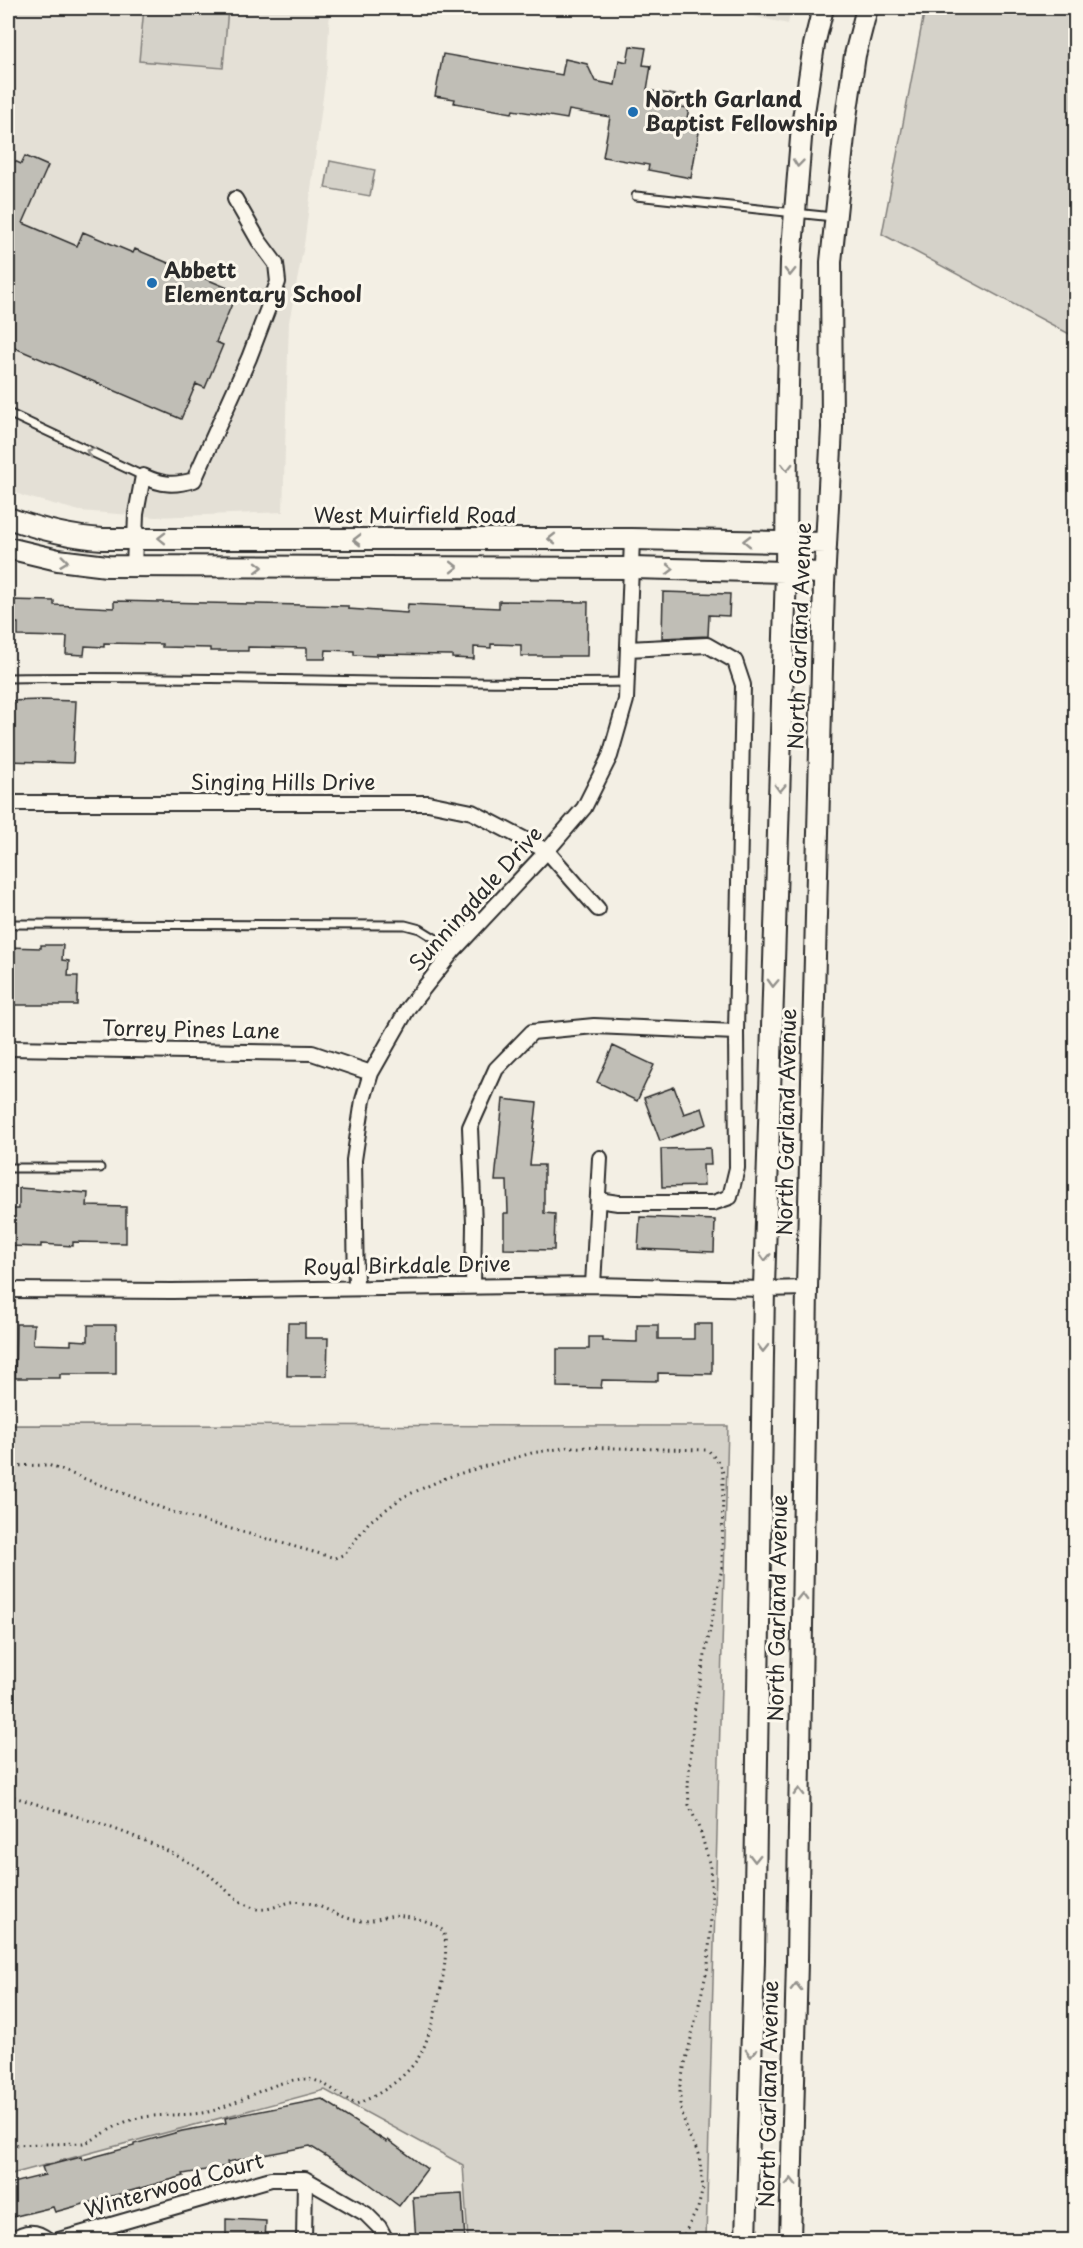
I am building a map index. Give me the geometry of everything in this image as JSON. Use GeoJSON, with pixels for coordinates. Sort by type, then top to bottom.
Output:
{"type":"FeatureCollection","features":[{"type":"Feature","properties":{"kind":"main road","name":"North Garland Avenue"},"geometry":{"type":"LineString","coordinates":[[746,2241],[754,1948],[764,1289],[786,571],[793,213],[807,94],[823,8]]}},
{"type":"Feature","properties":{"kind":"main road","name":"North Garland Avenue"},"geometry":{"type":"LineString","coordinates":[[790,2241],[797,1960],[807,1288],[825,573],[832,428],[831,262],[846,117],[855,55],[867,8]]}},
{"type":"Feature","properties":{"kind":"main road","name":"West Muirfield Road"},"geometry":{"type":"LineString","coordinates":[[8,518],[39,529],[74,537],[103,539],[283,541],[632,539],[826,543]]}},
{"type":"Feature","properties":{"kind":"main road"},"geometry":{"type":"LineString","coordinates":[[8,548],[58,560],[134,567],[632,568],[825,573]]}},
{"type":"Feature","properties":{"kind":"street"},"geometry":{"type":"LineString","coordinates":[[134,567],[136,514],[143,476],[158,483],[177,485],[194,480],[249,358],[278,282],[276,264],[235,200]]}},
{"type":"Feature","properties":{"kind":"street","name":"Sunningdale Drive"},"geometry":{"type":"LineString","coordinates":[[356,1288],[354,1160],[363,1100],[371,1072],[408,1008],[454,950],[584,808],[610,756],[626,700],[632,539]]}},
{"type":"Feature","properties":{"kind":"street"},"geometry":{"type":"LineString","coordinates":[[598,1200],[618,1203],[712,1203],[729,1197],[737,1168],[736,1032],[742,685],[735,661],[707,645],[628,649]]}},
{"type":"Feature","properties":{"kind":"street","name":"Singing Hills Drive"},"geometry":{"type":"LineString","coordinates":[[8,803],[428,803],[472,812],[547,851]]}},
{"type":"Feature","properties":{"kind":"street"},"geometry":{"type":"LineString","coordinates":[[547,851],[598,909]]}},
{"type":"Feature","properties":{"kind":"street"},"geometry":{"type":"LineString","coordinates":[[473,1286],[474,1224],[470,1127],[496,1068],[532,1032],[594,1026],[736,1032]]}},
{"type":"Feature","properties":{"kind":"street","name":"Torrey Pines Lane"},"geometry":{"type":"LineString","coordinates":[[8,1048],[312,1053],[371,1072]]}},
{"type":"Feature","properties":{"kind":"street"},"geometry":{"type":"LineString","coordinates":[[593,1285],[600,1158]]}},
{"type":"Feature","properties":{"kind":"street","name":"Royal Birkdale Drive"},"geometry":{"type":"LineString","coordinates":[[8,1290],[172,1291],[593,1285],[807,1288]]}},
{"type":"Feature","properties":{"kind":"street","name":"Winterwood Court"},"geometry":{"type":"LineString","coordinates":[[59,2241],[271,2179],[305,2179],[366,2214],[379,2227],[386,2241]]}},
{"type":"Feature","properties":{"kind":"street"},"geometry":{"type":"LineString","coordinates":[[304,2241],[305,2179]]}},
{"type":"Feature","properties":{"kind":"street"},"geometry":{"type":"LineString","coordinates":[[12,2241],[21,2234],[30,2232],[48,2241]]}},
{"type":"Feature","properties":{"kind":"lane"},"geometry":{"type":"LineString","coordinates":[[636,196],[835,217]]}},
{"type":"Feature","properties":{"kind":"lane"},"geometry":{"type":"LineString","coordinates":[[8,413],[143,476]]}},
{"type":"Feature","properties":{"kind":"lane"},"geometry":{"type":"LineString","coordinates":[[8,678],[78,677],[427,683],[627,682]]}},
{"type":"Feature","properties":{"kind":"lane"},"geometry":{"type":"LineString","coordinates":[[8,924],[405,925],[420,929],[454,950]]}},
{"type":"Feature","properties":{"kind":"lane"},"geometry":{"type":"LineString","coordinates":[[8,1168],[100,1168]]}},
{"type":"Feature","properties":{"kind":"path"},"geometry":{"type":"LineString","coordinates":[[8,1466],[48,1465],[178,1514],[335,1558],[345,1554],[369,1522],[403,1497],[447,1477],[532,1453],[569,1447],[708,1450],[714,1456],[723,1473],[722,1568],[694,1712],[688,1785],[689,1805],[701,1833],[710,1866],[712,1901],[710,1941],[708,1966],[680,2085],[680,2106],[688,2134],[699,2154],[703,2188],[698,2208],[681,2241]]}},
{"type":"Feature","properties":{"kind":"path"},"geometry":{"type":"LineString","coordinates":[[8,1795],[114,1829],[182,1858],[213,1878],[225,1890],[255,1908],[266,1909],[302,1901],[330,1913],[355,1920],[381,1919],[391,1915],[408,1917],[437,1926],[442,1930],[447,1941],[433,2024],[421,2055],[387,2088],[365,2100],[356,2104],[320,2082],[303,2079],[276,2086],[205,2112],[129,2120],[83,2143],[8,2145]]}},
{"type":"Feature","properties":{"kind":"shaded area","name":"Abbett Elementary School"},"geometry":{"type":"Polygon","coordinates":[[[8,8],[330,8],[327,66],[304,245],[289,322],[283,512],[156,517],[80,511],[23,496],[8,489],[8,8]]]}},
{"type":"Feature","properties":{"kind":"shaded area"},"geometry":{"type":"Polygon","coordinates":[[[144,8],[228,8],[223,68],[139,61],[144,8]]]}},
{"type":"Feature","properties":{"kind":"shaded area"},"geometry":{"type":"Polygon","coordinates":[[[717,8],[791,8],[788,24],[717,8]]]}},
{"type":"Feature","properties":{"kind":"shaded area"},"geometry":{"type":"Polygon","coordinates":[[[925,8],[1075,8],[1075,337],[882,234],[925,8]]]}},
{"type":"Feature","properties":{"kind":"shaded area"},"geometry":{"type":"Polygon","coordinates":[[[330,161],[375,170],[370,196],[325,188],[330,161]]]}},
{"type":"Feature","properties":{"kind":"shaded area"},"geometry":{"type":"Polygon","coordinates":[[[8,1425],[728,1426],[706,2240],[468,2240],[463,2165],[325,2090],[8,2175],[8,1425]]]}},
{"type":"Feature","properties":{"kind":"building","name":"North Garland Baptist Fellowship"},"geometry":{"type":"Polygon","coordinates":[[[630,46],[646,48],[643,65],[651,66],[647,90],[675,95],[673,106],[689,108],[685,129],[699,132],[691,178],[648,170],[649,165],[603,157],[610,117],[569,110],[567,119],[513,110],[512,113],[454,103],[455,99],[435,96],[443,54],[562,75],[565,59],[587,64],[595,81],[615,85],[619,60],[627,62],[630,46]]]}},
{"type":"Feature","properties":{"kind":"building"},"geometry":{"type":"Polygon","coordinates":[[[25,156],[48,166],[23,223],[77,246],[83,232],[133,253],[135,249],[237,292],[216,342],[223,345],[205,388],[196,384],[181,419],[8,345],[8,158],[21,164],[25,156]]]}},
{"type":"Feature","properties":{"kind":"building"},"geometry":{"type":"Polygon","coordinates":[[[663,592],[730,594],[729,616],[709,615],[708,636],[662,638],[663,592]]]}},
{"type":"Feature","properties":{"kind":"building"},"geometry":{"type":"Polygon","coordinates":[[[8,600],[54,601],[54,605],[114,608],[114,601],[348,606],[348,609],[407,613],[408,604],[499,608],[499,601],[588,602],[587,656],[521,656],[521,645],[491,644],[491,648],[474,647],[474,659],[452,658],[452,655],[354,655],[354,651],[326,650],[325,659],[307,659],[307,648],[248,647],[248,651],[210,651],[210,648],[162,647],[162,644],[104,643],[104,647],[85,646],[84,655],[66,654],[67,637],[18,636],[18,623],[8,623],[8,600]]]}},
{"type":"Feature","properties":{"kind":"building"},"geometry":{"type":"Polygon","coordinates":[[[8,701],[76,701],[73,763],[8,761],[8,701]]]}},
{"type":"Feature","properties":{"kind":"building"},"geometry":{"type":"Polygon","coordinates":[[[41,945],[63,945],[62,960],[69,961],[68,976],[78,976],[77,1005],[8,1005],[8,947],[41,948],[41,945]]]}},
{"type":"Feature","properties":{"kind":"building"},"geometry":{"type":"Polygon","coordinates":[[[613,1046],[654,1065],[637,1101],[597,1082],[613,1046]]]}},
{"type":"Feature","properties":{"kind":"building"},"geometry":{"type":"Polygon","coordinates":[[[674,1087],[684,1114],[702,1108],[707,1124],[660,1141],[644,1098],[674,1087]]]}},
{"type":"Feature","properties":{"kind":"building"},"geometry":{"type":"Polygon","coordinates":[[[503,1099],[537,1103],[530,1165],[544,1165],[544,1213],[555,1214],[554,1250],[504,1249],[504,1213],[508,1213],[507,1181],[495,1181],[503,1099]]]}},
{"type":"Feature","properties":{"kind":"building"},"geometry":{"type":"Polygon","coordinates":[[[710,1148],[711,1165],[703,1165],[704,1186],[662,1187],[661,1149],[710,1148]]]}},
{"type":"Feature","properties":{"kind":"building"},"geometry":{"type":"Polygon","coordinates":[[[19,1188],[88,1193],[87,1206],[126,1207],[126,1243],[73,1242],[73,1246],[41,1244],[41,1247],[8,1246],[8,1209],[19,1209],[19,1188]]]}},
{"type":"Feature","properties":{"kind":"building"},"geometry":{"type":"Polygon","coordinates":[[[640,1217],[715,1220],[714,1252],[638,1249],[640,1217]]]}},
{"type":"Feature","properties":{"kind":"building"},"geometry":{"type":"Polygon","coordinates":[[[288,1323],[305,1323],[305,1338],[328,1338],[327,1376],[287,1376],[288,1323]]]}},
{"type":"Feature","properties":{"kind":"building"},"geometry":{"type":"Polygon","coordinates":[[[16,1324],[34,1324],[33,1344],[71,1345],[71,1340],[88,1341],[88,1325],[116,1325],[116,1374],[60,1374],[60,1378],[15,1378],[16,1324]]]}},
{"type":"Feature","properties":{"kind":"building"},"geometry":{"type":"Polygon","coordinates":[[[694,1324],[712,1324],[712,1374],[658,1373],[658,1381],[602,1380],[601,1388],[557,1387],[557,1349],[589,1349],[589,1337],[602,1337],[602,1341],[637,1342],[637,1325],[658,1325],[658,1339],[694,1339],[694,1324]]]}},
{"type":"Feature","properties":{"kind":"building"},"geometry":{"type":"Polygon","coordinates":[[[322,2099],[387,2142],[388,2140],[427,2169],[399,2206],[363,2179],[310,2146],[227,2162],[228,2166],[183,2174],[184,2176],[55,2212],[53,2207],[8,2218],[8,2184],[45,2175],[42,2167],[81,2157],[82,2160],[182,2131],[226,2123],[225,2118],[322,2099]]]}},
{"type":"Feature","properties":{"kind":"building"},"geometry":{"type":"Polygon","coordinates":[[[462,2194],[465,2241],[416,2241],[413,2197],[462,2194]]]}},
{"type":"Feature","properties":{"kind":"building"},"geometry":{"type":"Polygon","coordinates":[[[226,2219],[266,2221],[265,2241],[226,2241],[226,2219]]]}},
{"type":"Feature","properties":{"kind":"place","name":"North Garland Baptist Fellowship"},"geometry":{"type":"Point","coordinates":[633,112]}},
{"type":"Feature","properties":{"kind":"place","name":"Abbett Elementary School"},"geometry":{"type":"Point","coordinates":[152,283]}}]}
